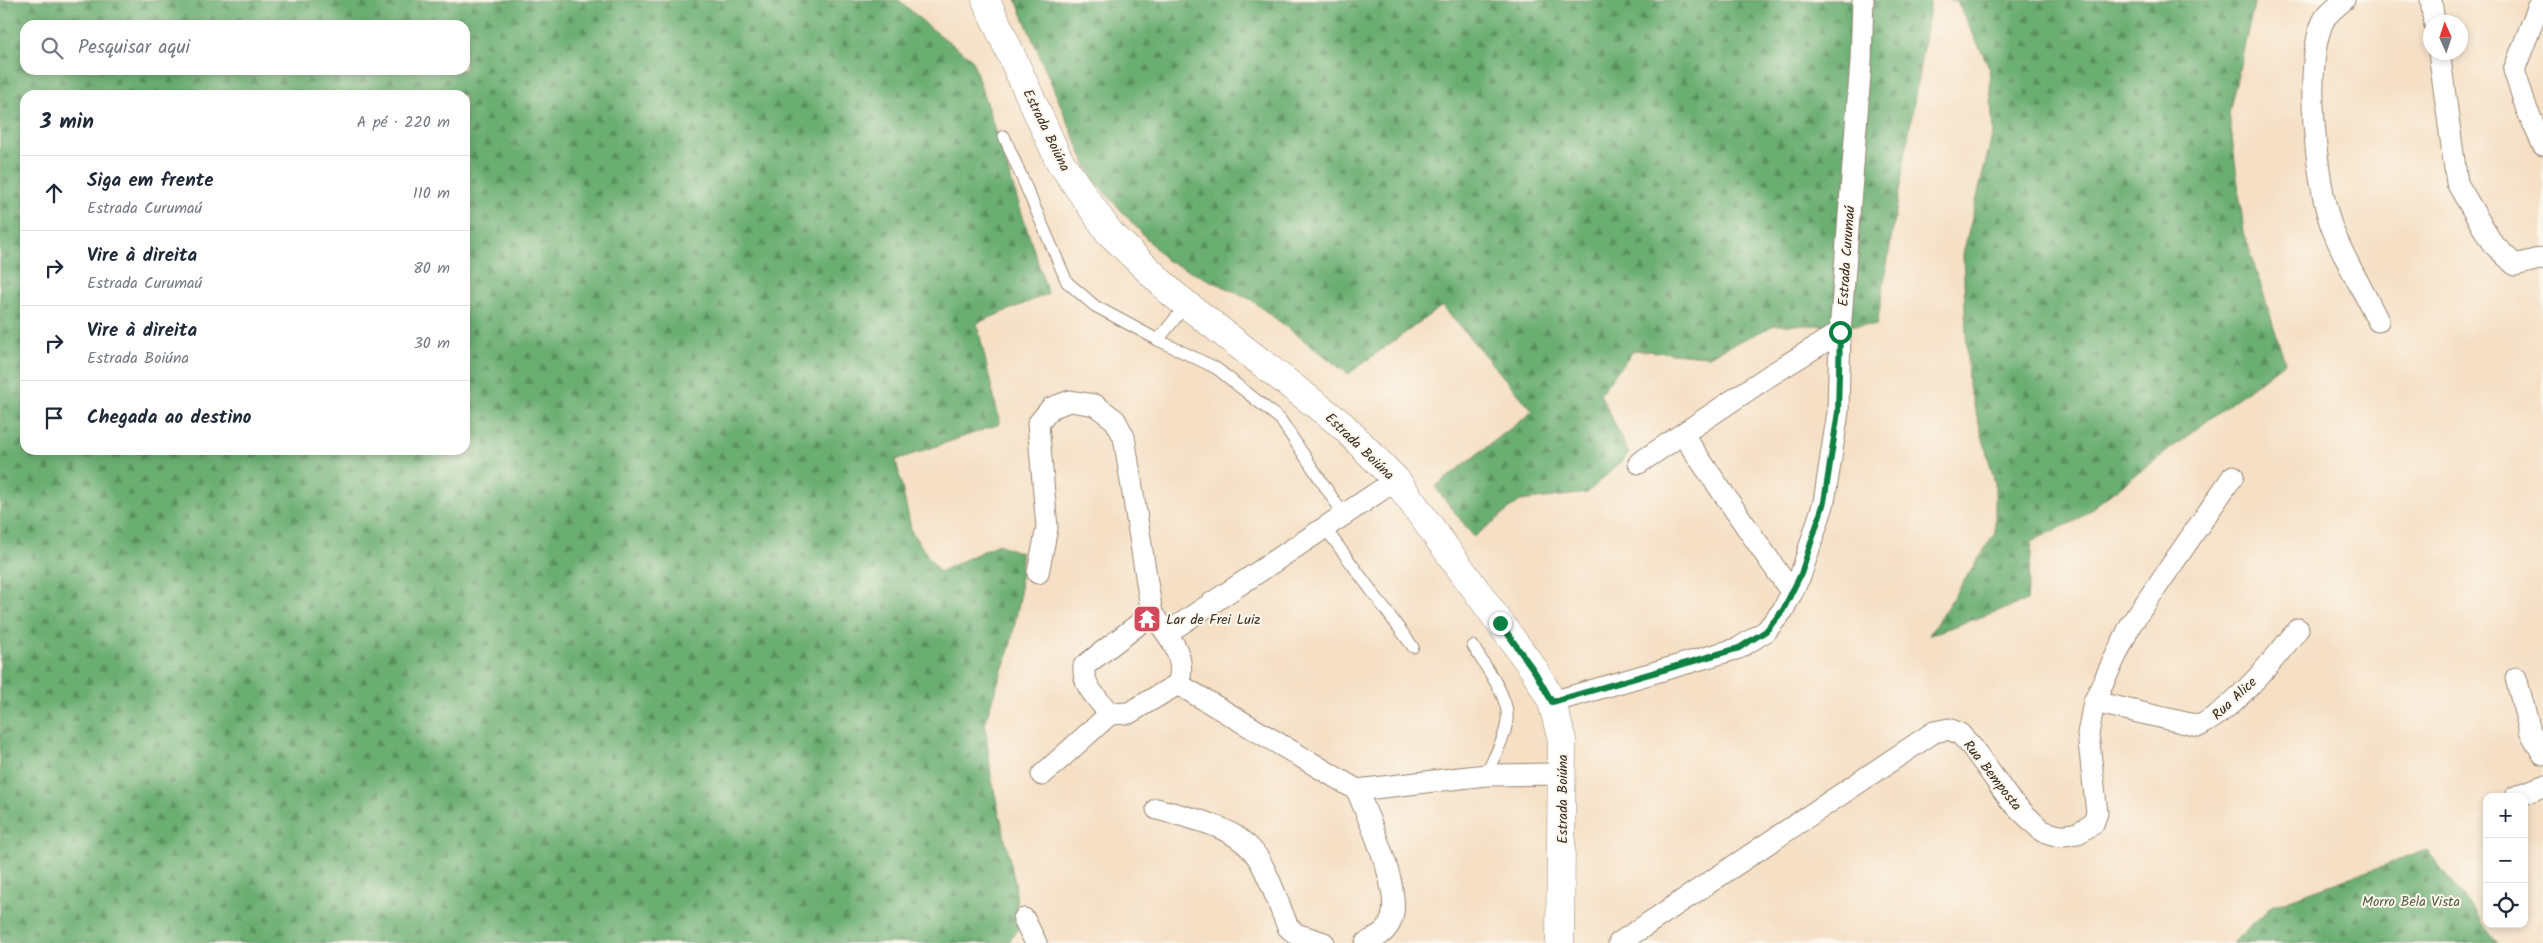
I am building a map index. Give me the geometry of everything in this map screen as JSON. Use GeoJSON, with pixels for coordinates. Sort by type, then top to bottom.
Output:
{"type":"FeatureCollection","features":[{"type":"Feature","properties":{"kind":"street","name":"Estrada Boiúna"},"geometry":{"type":"LineString","coordinates":[[986,0],[1059,160],[1109,232],[1186,304],[1342,425],[1396,480],[1530,664],[1552,702],[1562,740],[1560,943]]}},
{"type":"Feature","properties":{"kind":"street","name":"Estrada Curumaú"},"geometry":{"type":"LineString","coordinates":[[1552,702],[1739,648],[1766,631],[1783,610],[1801,574],[1824,502],[1838,412],[1840,332],[1861,62],[1863,0]]}},
{"type":"Feature","properties":{"kind":"street"},"geometry":{"type":"LineString","coordinates":[[2344,0],[2325,18],[2317,40],[2314,77],[2316,149],[2321,191],[2332,226],[2378,321]]}},
{"type":"Feature","properties":{"kind":"street"},"geometry":{"type":"LineString","coordinates":[[2431,0],[2433,15]]}},
{"type":"Feature","properties":{"kind":"street"},"geometry":{"type":"LineString","coordinates":[[2543,0],[2538,8],[2514,70],[2527,110],[2543,144]]}},
{"type":"Feature","properties":{"kind":"street"},"geometry":{"type":"LineString","coordinates":[[2440,60],[2457,183],[2492,244],[2515,265],[2543,258]]}},
{"type":"Feature","properties":{"kind":"street"},"geometry":{"type":"LineString","coordinates":[[1639,463],[1769,376],[1840,332]]}},
{"type":"Feature","properties":{"kind":"street"},"geometry":{"type":"LineString","coordinates":[[1038,573],[1046,528],[1038,424],[1051,408],[1070,401],[1095,405],[1115,420],[1124,437],[1152,614],[1167,633],[1178,654],[1182,669],[1178,684],[1129,713],[1110,714],[1042,775]]}},
{"type":"Feature","properties":{"kind":"street"},"geometry":{"type":"LineString","coordinates":[[1683,435],[1792,593]]}},
{"type":"Feature","properties":{"kind":"street","name":"Rua Bemposta"},"geometry":{"type":"LineString","coordinates":[[1619,943],[1853,789],[1917,742],[1934,732],[1949,729],[1960,734],[1972,747],[2010,800],[2042,831],[2059,836],[2078,833],[2093,824],[2097,813],[2088,734],[2094,702],[2131,624],[2233,476]]}},
{"type":"Feature","properties":{"kind":"street"},"geometry":{"type":"LineString","coordinates":[[1167,633],[1396,480]]}},
{"type":"Feature","properties":{"kind":"street"},"geometry":{"type":"LineString","coordinates":[[1110,714],[1086,684],[1083,676],[1084,666],[1152,614]]}},
{"type":"Feature","properties":{"kind":"street","name":"Rua Alice"},"geometry":{"type":"LineString","coordinates":[[2094,702],[2199,726],[2215,719],[2277,656],[2298,629]]}},
{"type":"Feature","properties":{"kind":"street"},"geometry":{"type":"LineString","coordinates":[[2516,678],[2530,731],[2543,754]]}},
{"type":"Feature","properties":{"kind":"street"},"geometry":{"type":"LineString","coordinates":[[1178,684],[1356,790],[1381,851],[1393,891],[1391,922],[1381,935],[1366,943]]}},
{"type":"Feature","properties":{"kind":"street"},"geometry":{"type":"LineString","coordinates":[[1356,790],[1486,775],[1563,774]]}},
{"type":"Feature","properties":{"kind":"street"},"geometry":{"type":"LineString","coordinates":[[2525,793],[2543,786]]}},
{"type":"Feature","properties":{"kind":"street"},"geometry":{"type":"LineString","coordinates":[[1157,809],[1220,827],[1239,838],[1260,861],[1288,928],[1296,934],[1324,943]]}},
{"type":"Feature","properties":{"kind":"street"},"geometry":{"type":"LineString","coordinates":[[1024,919],[1036,943]]}},
{"type":"Feature","properties":{"kind":"lane"},"geometry":{"type":"LineString","coordinates":[[1004,136],[1067,282],[1096,306],[1158,340],[1216,368],[1280,419],[1344,516]]}},
{"type":"Feature","properties":{"kind":"lane"},"geometry":{"type":"LineString","coordinates":[[1158,340],[1186,304]]}},
{"type":"Feature","properties":{"kind":"lane"},"geometry":{"type":"LineString","coordinates":[[1326,528],[1413,647]]}},
{"type":"Feature","properties":{"kind":"lane"},"geometry":{"type":"LineString","coordinates":[[1473,646],[1504,700],[1507,713],[1504,731],[1486,775]]}},
{"type":"Feature","properties":{"kind":"green space"},"geometry":{"type":"Polygon","coordinates":[[[0,0],[899,0],[928,26],[972,59],[1048,294],[977,323],[1000,424],[896,460],[912,533],[939,572],[998,544],[1021,553],[1020,598],[1010,647],[985,721],[991,776],[1015,883],[1019,929],[1008,943],[0,943],[0,0]]]}},
{"type":"Feature","properties":{"kind":"green space"},"geometry":{"type":"Polygon","coordinates":[[[1016,0],[1931,0],[1877,325],[1775,325],[1708,356],[1634,350],[1600,393],[1629,454],[1587,493],[1520,501],[1474,537],[1435,487],[1533,411],[1442,306],[1348,374],[1250,299],[1166,260],[1091,177],[1016,0]]]}},
{"type":"Feature","properties":{"kind":"green space"},"geometry":{"type":"Polygon","coordinates":[[[1948,0],[2255,0],[2229,113],[2244,232],[2285,362],[2075,521],[2032,541],[2027,601],[1929,635],[1995,533],[1995,483],[1968,383],[1963,254],[1993,132],[1989,67],[1957,1],[1948,0]]]}},
{"type":"Feature","properties":{"kind":"green space","name":"Morro Bela Vista"},"geometry":{"type":"Polygon","coordinates":[[[2427,850],[2483,923],[2483,928],[2487,928],[2498,943],[2232,943],[2273,905],[2427,850]]]}},
{"type":"Feature","properties":{"kind":"place","name":"Lar de Frei Luiz"},"geometry":{"type":"Point","coordinates":[1147,619]}},
{"type":"Feature","properties":{"kind":"route"},"geometry":{"type":"LineString","coordinates":[[1500,623],[1535,672],[1552,702],[1739,648],[1766,631],[1783,610],[1801,574],[1824,502],[1838,412],[1840,332]]}}]}
